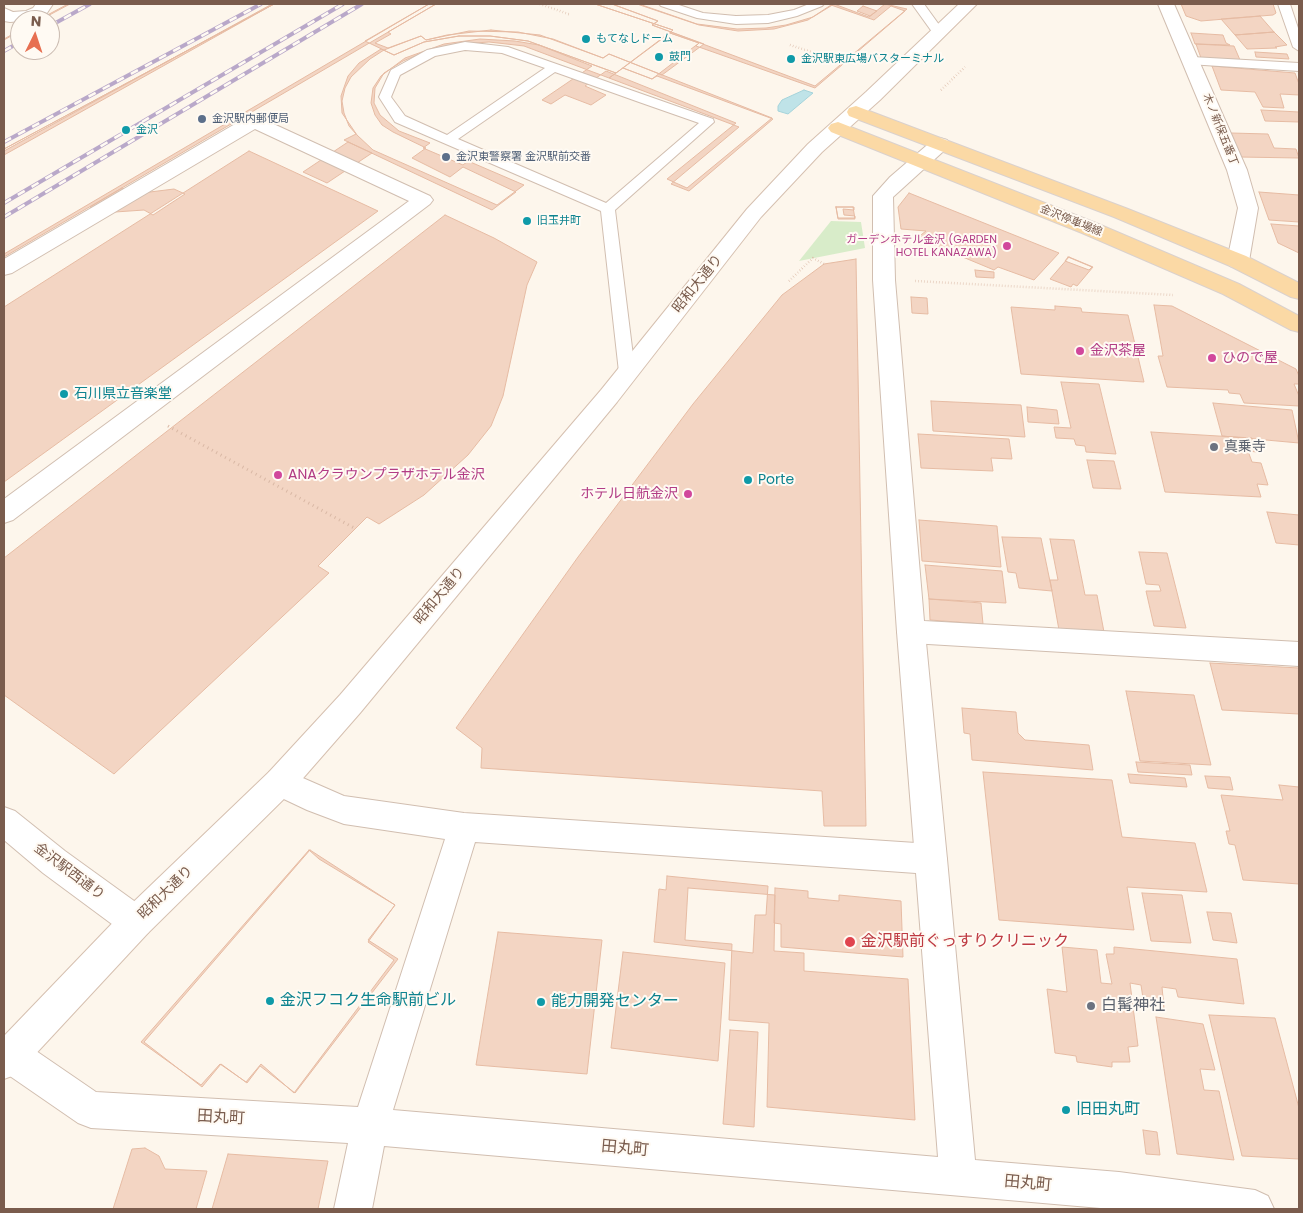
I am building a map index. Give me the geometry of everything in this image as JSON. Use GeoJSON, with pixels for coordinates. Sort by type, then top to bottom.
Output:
{"type":"FeatureCollection","features":[{"type":"Feature","properties":{"kind":"main road","name":"金沢停車場線"},"geometry":{"type":"LineString","coordinates":[[856,112],[1121,213],[1238,262],[1299,292]]}},
{"type":"Feature","properties":{"kind":"main road","name":"金沢停車場線"},"geometry":{"type":"LineString","coordinates":[[838,128],[1089,228],[1231,288],[1299,325]]}},
{"type":"Feature","properties":{"kind":"street"},"geometry":{"type":"LineString","coordinates":[[6,12],[22,17],[43,9],[45,4]]}},
{"type":"Feature","properties":{"kind":"street","name":"昭和大通り"},"geometry":{"type":"LineString","coordinates":[[7,1058],[136,922],[280,782],[350,704],[627,372],[754,213],[815,148],[856,112],[969,4]]}},
{"type":"Feature","properties":{"kind":"street","name":"木ノ新保五番丁"},"geometry":{"type":"LineString","coordinates":[[1166,4],[1192,61],[1236,170],[1248,208],[1238,262]]}},
{"type":"Feature","properties":{"kind":"street"},"geometry":{"type":"LineString","coordinates":[[4,268],[254,121],[423,200],[4,513]]}},
{"type":"Feature","properties":{"kind":"street"},"geometry":{"type":"LineString","coordinates":[[940,144],[897,181],[883,196],[884,280],[958,1178]]}},
{"type":"Feature","properties":{"kind":"street"},"geometry":{"type":"LineString","coordinates":[[912,632],[1299,654]]}},
{"type":"Feature","properties":{"kind":"street"},"geometry":{"type":"LineString","coordinates":[[280,782],[344,810],[464,828],[931,859]]}},
{"type":"Feature","properties":{"kind":"street","name":"金沢駅西通り"},"geometry":{"type":"LineString","coordinates":[[4,821],[54,862],[136,922]]}},
{"type":"Feature","properties":{"kind":"street"},"geometry":{"type":"LineString","coordinates":[[353,1209],[370,1126],[464,828]]}},
{"type":"Feature","properties":{"kind":"street","name":"田丸町"},"geometry":{"type":"LineString","coordinates":[[7,1058],[91,1110],[370,1126],[958,1178],[1120,1200],[1255,1209]]}},
{"type":"Feature","properties":{"kind":"lane"},"geometry":{"type":"LineString","coordinates":[[665,4],[700,16],[736,20],[768,19],[797,13],[818,4]]}},
{"type":"Feature","properties":{"kind":"lane"},"geometry":{"type":"LineString","coordinates":[[918,4],[939,33]]}},
{"type":"Feature","properties":{"kind":"lane"},"geometry":{"type":"LineString","coordinates":[[1284,4],[1299,46]]}},
{"type":"Feature","properties":{"kind":"lane"},"geometry":{"type":"LineString","coordinates":[[465,46],[504,50],[708,122],[608,209],[400,119],[385,97],[395,73],[430,53],[465,46]]}},
{"type":"Feature","properties":{"kind":"lane"},"geometry":{"type":"LineString","coordinates":[[1192,61],[1299,67]]}},
{"type":"Feature","properties":{"kind":"lane"},"geometry":{"type":"LineString","coordinates":[[448,140],[554,67]]}},
{"type":"Feature","properties":{"kind":"lane"},"geometry":{"type":"LineString","coordinates":[[608,209],[627,372]]}},
{"type":"Feature","properties":{"kind":"path"},"geometry":{"type":"LineString","coordinates":[[540,4],[571,15]]}},
{"type":"Feature","properties":{"kind":"path"},"geometry":{"type":"LineString","coordinates":[[790,45],[821,55]]}},
{"type":"Feature","properties":{"kind":"path"},"geometry":{"type":"LineString","coordinates":[[941,90],[965,67]]}},
{"type":"Feature","properties":{"kind":"path"},"geometry":{"type":"LineString","coordinates":[[789,281],[813,258],[824,264]]}},
{"type":"Feature","properties":{"kind":"path"},"geometry":{"type":"LineString","coordinates":[[884,280],[1176,296]]}},
{"type":"Feature","properties":{"kind":"path"},"geometry":{"type":"LineString","coordinates":[[142,411],[356,529]]}},
{"type":"Feature","properties":{"kind":"green space"},"geometry":{"type":"Polygon","coordinates":[[[831,221],[861,222],[865,248],[799,261],[831,221]]]}},
{"type":"Feature","properties":{"kind":"water"},"geometry":{"type":"Polygon","coordinates":[[[804,90],[813,93],[788,114],[778,111],[778,106],[782,100],[804,90]]]}},
{"type":"Feature","properties":{"kind":"building","name":"金沢"},"geometry":{"type":"Polygon","coordinates":[[[68,4],[272,4],[4,151],[4,39],[10,36],[10,60],[60,60],[60,10],[57,10],[68,4]]]}},
{"type":"Feature","properties":{"kind":"building","name":"金沢"},"geometry":{"type":"Polygon","coordinates":[[[70,4],[274,4],[4,149],[4,40],[10,37],[10,60],[60,60],[59,10],[70,4]]]}},
{"type":"Feature","properties":{"kind":"building","name":"金沢"},"geometry":{"type":"Polygon","coordinates":[[[274,4],[429,4],[4,254],[4,149],[274,4]]]}},
{"type":"Feature","properties":{"kind":"building","name":"金沢"},"geometry":{"type":"Polygon","coordinates":[[[274,4],[436,4],[4,257],[4,155],[274,4]]]}},
{"type":"Feature","properties":{"kind":"building","name":"もてなしドーム"},"geometry":{"type":"Polygon","coordinates":[[[429,4],[595,4],[673,30],[616,73],[528,41],[490,36],[459,36],[424,42],[394,55],[365,41],[429,4]]]}},
{"type":"Feature","properties":{"kind":"building","name":"もてなしドーム"},"geometry":{"type":"Polygon","coordinates":[[[436,4],[612,4],[658,21],[652,25],[704,44],[662,75],[609,54],[603,58],[553,39],[518,32],[469,31],[426,40],[421,36],[388,48],[375,43],[391,34],[388,32],[436,4]]]}},
{"type":"Feature","properties":{"kind":"building","name":"金沢駅東広場バスターミナル"},"geometry":{"type":"Polygon","coordinates":[[[595,4],[637,4],[699,25],[738,31],[774,29],[808,20],[831,5],[874,20],[891,6],[905,11],[815,88],[696,46],[699,43],[670,33],[673,30],[595,4]]]}},
{"type":"Feature","properties":{"kind":"building","name":"金沢駅東広場バスターミナル"},"geometry":{"type":"Polygon","coordinates":[[[612,4],[639,4],[697,24],[737,29],[786,25],[813,17],[834,4],[869,17],[885,4],[907,9],[815,86],[652,25],[658,21],[612,4]]]}},
{"type":"Feature","properties":{"kind":"building"},"geometry":{"type":"Polygon","coordinates":[[[1181,4],[1273,4],[1276,13],[1273,15],[1201,21],[1186,16],[1181,4]]]}},
{"type":"Feature","properties":{"kind":"building"},"geometry":{"type":"Polygon","coordinates":[[[863,6],[877,11],[870,16],[857,11],[863,6]]]}},
{"type":"Feature","properties":{"kind":"building"},"geometry":{"type":"Polygon","coordinates":[[[1260,16],[1274,32],[1235,35],[1221,19],[1260,16]]]}},
{"type":"Feature","properties":{"kind":"building"},"geometry":{"type":"Polygon","coordinates":[[[491,30],[540,35],[603,58],[609,54],[772,118],[687,188],[667,179],[736,123],[606,71],[585,86],[606,95],[591,105],[565,95],[551,104],[542,100],[592,66],[539,45],[515,41],[480,39],[444,44],[405,58],[381,76],[373,88],[371,103],[375,115],[382,125],[426,148],[412,158],[450,177],[463,167],[516,192],[492,210],[344,140],[356,134],[349,126],[344,113],[342,101],[345,88],[351,77],[370,59],[384,50],[421,36],[426,40],[447,35],[491,30]]]}},
{"type":"Feature","properties":{"kind":"building"},"geometry":{"type":"Polygon","coordinates":[[[1274,32],[1287,45],[1275,47],[1277,48],[1247,49],[1235,35],[1274,32]]]}},
{"type":"Feature","properties":{"kind":"building","name":"鼓門"},"geometry":{"type":"Polygon","coordinates":[[[670,33],[699,43],[652,79],[623,68],[670,33]]]}},
{"type":"Feature","properties":{"kind":"building"},"geometry":{"type":"Polygon","coordinates":[[[1191,33],[1223,35],[1226,43],[1230,45],[1195,44],[1191,33]]]}},
{"type":"Feature","properties":{"kind":"building"},"geometry":{"type":"Polygon","coordinates":[[[459,36],[490,36],[528,41],[616,73],[609,78],[524,46],[489,42],[461,44],[429,50],[403,61],[384,73],[375,88],[374,103],[380,115],[399,131],[430,143],[423,148],[463,165],[468,161],[524,185],[497,205],[373,150],[357,135],[342,113],[341,96],[348,76],[359,63],[381,49],[394,55],[424,42],[459,36]]]}},
{"type":"Feature","properties":{"kind":"building"},"geometry":{"type":"Polygon","coordinates":[[[1196,44],[1234,46],[1240,60],[1201,58],[1196,44]]]}},
{"type":"Feature","properties":{"kind":"building"},"geometry":{"type":"Polygon","coordinates":[[[1255,52],[1287,54],[1289,59],[1256,57],[1255,52]]]}},
{"type":"Feature","properties":{"kind":"building"},"geometry":{"type":"Polygon","coordinates":[[[1212,66],[1295,73],[1299,84],[1299,95],[1280,94],[1284,108],[1263,107],[1255,92],[1221,90],[1212,66]]]}},
{"type":"Feature","properties":{"kind":"building"},"geometry":{"type":"Polygon","coordinates":[[[623,68],[652,79],[657,76],[773,119],[689,191],[671,184],[739,127],[609,78],[623,68]]]}},
{"type":"Feature","properties":{"kind":"building"},"geometry":{"type":"Polygon","coordinates":[[[1261,110],[1299,112],[1299,122],[1265,121],[1261,110]]]}},
{"type":"Feature","properties":{"kind":"building"},"geometry":{"type":"Polygon","coordinates":[[[1231,133],[1268,134],[1274,148],[1296,149],[1299,158],[1239,157],[1231,133]]]}},
{"type":"Feature","properties":{"kind":"building"},"geometry":{"type":"Polygon","coordinates":[[[348,142],[372,153],[327,183],[303,172],[348,142]]]}},
{"type":"Feature","properties":{"kind":"building","name":"石川県立音楽堂"},"geometry":{"type":"Polygon","coordinates":[[[249,151],[378,211],[4,482],[4,307],[249,151]]]}},
{"type":"Feature","properties":{"kind":"building"},"geometry":{"type":"Polygon","coordinates":[[[122,188],[134,194],[174,189],[185,194],[153,215],[144,210],[101,213],[90,207],[122,188]]]}},
{"type":"Feature","properties":{"kind":"building"},"geometry":{"type":"Polygon","coordinates":[[[1259,192],[1299,195],[1299,222],[1269,220],[1259,192]]]}},
{"type":"Feature","properties":{"kind":"building"},"geometry":{"type":"Polygon","coordinates":[[[909,193],[1059,253],[1034,280],[998,267],[994,270],[917,238],[926,231],[901,229],[898,207],[909,193]]]}},
{"type":"Feature","properties":{"kind":"building"},"geometry":{"type":"Polygon","coordinates":[[[836,207],[853,207],[855,219],[838,219],[836,207]]]}},
{"type":"Feature","properties":{"kind":"building"},"geometry":{"type":"Polygon","coordinates":[[[836,207],[854,207],[854,210],[843,209],[844,215],[855,216],[855,218],[838,218],[836,207]]]}},
{"type":"Feature","properties":{"kind":"building","name":"ANAクラウンプラザホテル金沢"},"geometry":{"type":"Polygon","coordinates":[[[445,215],[494,238],[537,262],[527,285],[503,396],[491,426],[468,455],[424,495],[379,524],[367,517],[318,566],[329,573],[114,774],[4,695],[4,558],[445,215]]]}},
{"type":"Feature","properties":{"kind":"building"},"geometry":{"type":"Polygon","coordinates":[[[1271,224],[1299,226],[1299,253],[1278,243],[1271,224]]]}},
{"type":"Feature","properties":{"kind":"building"},"geometry":{"type":"Polygon","coordinates":[[[1068,257],[1092,267],[1089,270],[1065,261],[1068,257]]]}},
{"type":"Feature","properties":{"kind":"building"},"geometry":{"type":"Polygon","coordinates":[[[1069,257],[1093,267],[1077,286],[1073,284],[1071,287],[1050,279],[1069,257]]]}},
{"type":"Feature","properties":{"kind":"building","name":"Porte"},"geometry":{"type":"Polygon","coordinates":[[[856,259],[866,826],[824,826],[822,791],[481,768],[482,748],[456,728],[578,557],[693,404],[782,295],[824,264],[856,259]]]}},
{"type":"Feature","properties":{"kind":"building"},"geometry":{"type":"Polygon","coordinates":[[[975,270],[994,272],[994,278],[976,277],[975,270]]]}},
{"type":"Feature","properties":{"kind":"building"},"geometry":{"type":"Polygon","coordinates":[[[911,297],[927,298],[928,314],[912,313],[911,297]]]}},
{"type":"Feature","properties":{"kind":"building"},"geometry":{"type":"Polygon","coordinates":[[[1154,305],[1172,306],[1296,369],[1299,376],[1299,384],[1294,384],[1299,396],[1299,406],[1244,403],[1240,394],[1229,393],[1228,390],[1167,387],[1158,356],[1163,356],[1154,305]]]}},
{"type":"Feature","properties":{"kind":"building"},"geometry":{"type":"Polygon","coordinates":[[[1055,306],[1081,308],[1082,312],[1128,315],[1144,382],[1021,374],[1011,307],[1055,310],[1055,306]]]}},
{"type":"Feature","properties":{"kind":"building"},"geometry":{"type":"Polygon","coordinates":[[[1061,382],[1099,384],[1116,454],[1086,452],[1085,446],[1076,445],[1074,439],[1056,438],[1054,427],[1071,428],[1061,382]]]}},
{"type":"Feature","properties":{"kind":"building"},"geometry":{"type":"Polygon","coordinates":[[[931,401],[1021,405],[1025,437],[933,431],[931,401]]]}},
{"type":"Feature","properties":{"kind":"building"},"geometry":{"type":"Polygon","coordinates":[[[1213,403],[1292,410],[1299,443],[1222,436],[1213,403]]]}},
{"type":"Feature","properties":{"kind":"building"},"geometry":{"type":"Polygon","coordinates":[[[1027,407],[1057,410],[1059,424],[1028,422],[1027,407]]]}},
{"type":"Feature","properties":{"kind":"building"},"geometry":{"type":"Polygon","coordinates":[[[1151,432],[1252,438],[1257,452],[1248,451],[1252,462],[1261,463],[1268,485],[1257,484],[1261,497],[1165,492],[1151,432]]]}},
{"type":"Feature","properties":{"kind":"building"},"geometry":{"type":"Polygon","coordinates":[[[918,434],[1009,439],[1012,459],[991,458],[993,471],[921,468],[918,434]]]}},
{"type":"Feature","properties":{"kind":"building"},"geometry":{"type":"Polygon","coordinates":[[[1087,460],[1114,461],[1121,489],[1093,488],[1087,460]]]}},
{"type":"Feature","properties":{"kind":"building"},"geometry":{"type":"Polygon","coordinates":[[[1267,512],[1299,515],[1299,545],[1276,543],[1267,512]]]}},
{"type":"Feature","properties":{"kind":"building"},"geometry":{"type":"Polygon","coordinates":[[[919,520],[997,526],[1001,567],[922,561],[919,520]]]}},
{"type":"Feature","properties":{"kind":"building"},"geometry":{"type":"Polygon","coordinates":[[[1002,537],[1041,538],[1052,591],[1019,588],[1016,573],[1008,572],[1002,537]]]}},
{"type":"Feature","properties":{"kind":"building"},"geometry":{"type":"Polygon","coordinates":[[[1050,539],[1074,540],[1085,595],[1097,595],[1104,632],[1059,630],[1050,580],[1058,580],[1050,539]]]}},
{"type":"Feature","properties":{"kind":"building"},"geometry":{"type":"Polygon","coordinates":[[[1139,552],[1167,553],[1186,628],[1154,626],[1146,591],[1161,591],[1159,585],[1146,584],[1139,552]]]}},
{"type":"Feature","properties":{"kind":"building"},"geometry":{"type":"Polygon","coordinates":[[[925,565],[1002,571],[1006,603],[929,599],[925,565]]]}},
{"type":"Feature","properties":{"kind":"building"},"geometry":{"type":"Polygon","coordinates":[[[929,599],[981,603],[983,624],[930,620],[929,599]]]}},
{"type":"Feature","properties":{"kind":"building"},"geometry":{"type":"Polygon","coordinates":[[[1210,663],[1299,668],[1299,714],[1222,710],[1210,663]]]}},
{"type":"Feature","properties":{"kind":"building"},"geometry":{"type":"Polygon","coordinates":[[[1126,691],[1194,695],[1211,765],[1140,761],[1126,691]]]}},
{"type":"Feature","properties":{"kind":"building"},"geometry":{"type":"Polygon","coordinates":[[[962,708],[1016,712],[1018,733],[1025,740],[1089,745],[1093,770],[972,760],[970,734],[964,733],[962,708]]]}},
{"type":"Feature","properties":{"kind":"building"},"geometry":{"type":"Polygon","coordinates":[[[1136,762],[1190,765],[1192,775],[1138,772],[1136,762]]]}},
{"type":"Feature","properties":{"kind":"building"},"geometry":{"type":"Polygon","coordinates":[[[983,772],[1112,780],[1122,837],[1195,843],[1207,892],[1127,887],[1134,930],[999,920],[983,772]]]}},
{"type":"Feature","properties":{"kind":"building"},"geometry":{"type":"Polygon","coordinates":[[[1128,774],[1185,778],[1187,787],[1130,783],[1128,774]]]}},
{"type":"Feature","properties":{"kind":"building"},"geometry":{"type":"Polygon","coordinates":[[[1205,776],[1230,777],[1233,790],[1208,788],[1205,776]]]}},
{"type":"Feature","properties":{"kind":"building"},"geometry":{"type":"Polygon","coordinates":[[[1279,785],[1299,787],[1299,884],[1243,880],[1235,845],[1229,844],[1226,831],[1230,831],[1221,795],[1283,800],[1279,785]]]}},
{"type":"Feature","properties":{"kind":"building","name":"金沢フコク生命駅前ビル"},"geometry":{"type":"Polygon","coordinates":[[[309,850],[319,859],[395,905],[368,942],[394,960],[294,1093],[261,1064],[246,1082],[220,1064],[201,1085],[141,1042],[309,850]]]}},
{"type":"Feature","properties":{"kind":"building","name":"金沢フコク生命駅前ビル"},"geometry":{"type":"Polygon","coordinates":[[[310,850],[395,905],[368,940],[398,959],[295,1093],[260,1066],[247,1083],[221,1064],[202,1087],[144,1042],[310,850]]]}},
{"type":"Feature","properties":{"kind":"building"},"geometry":{"type":"Polygon","coordinates":[[[667,876],[768,886],[766,915],[755,915],[753,953],[654,942],[659,889],[666,890],[667,876]]]}},
{"type":"Feature","properties":{"kind":"building"},"geometry":{"type":"Polygon","coordinates":[[[688,888],[775,895],[774,951],[804,953],[804,971],[908,979],[915,1120],[767,1107],[769,1023],[729,1020],[732,944],[685,940],[688,888]]]}},
{"type":"Feature","properties":{"kind":"building"},"geometry":{"type":"Polygon","coordinates":[[[775,888],[808,891],[808,898],[839,901],[839,895],[901,901],[903,957],[781,947],[781,924],[774,923],[775,888]]]}},
{"type":"Feature","properties":{"kind":"building"},"geometry":{"type":"Polygon","coordinates":[[[1142,893],[1182,895],[1191,943],[1151,941],[1142,893]]]}},
{"type":"Feature","properties":{"kind":"building"},"geometry":{"type":"Polygon","coordinates":[[[1207,912],[1231,913],[1237,943],[1213,940],[1207,912]]]}},
{"type":"Feature","properties":{"kind":"building","name":"能力開発センター"},"geometry":{"type":"Polygon","coordinates":[[[498,932],[602,940],[587,1074],[476,1065],[498,932]]]}},
{"type":"Feature","properties":{"kind":"building","name":"白髯神社"},"geometry":{"type":"Polygon","coordinates":[[[1062,947],[1097,950],[1101,983],[1112,984],[1106,954],[1114,954],[1114,947],[1237,959],[1244,1004],[1178,997],[1176,989],[1162,987],[1164,1008],[1144,1005],[1141,985],[1130,983],[1138,1046],[1128,1047],[1130,1062],[1112,1062],[1112,1067],[1077,1062],[1076,1056],[1055,1053],[1047,989],[1067,992],[1062,947]]]}},
{"type":"Feature","properties":{"kind":"building"},"geometry":{"type":"Polygon","coordinates":[[[623,952],[725,963],[718,1061],[611,1048],[623,952]]]}},
{"type":"Feature","properties":{"kind":"building"},"geometry":{"type":"Polygon","coordinates":[[[1209,1015],[1275,1018],[1299,1108],[1299,1159],[1242,1156],[1209,1015]]]}},
{"type":"Feature","properties":{"kind":"building"},"geometry":{"type":"Polygon","coordinates":[[[1156,1017],[1203,1024],[1215,1070],[1200,1069],[1204,1090],[1219,1091],[1234,1160],[1177,1154],[1156,1017]]]}},
{"type":"Feature","properties":{"kind":"building"},"geometry":{"type":"Polygon","coordinates":[[[730,1030],[758,1032],[754,1127],[723,1124],[730,1030]]]}},
{"type":"Feature","properties":{"kind":"building"},"geometry":{"type":"Polygon","coordinates":[[[1143,1130],[1157,1132],[1160,1155],[1146,1154],[1143,1130]]]}},
{"type":"Feature","properties":{"kind":"building"},"geometry":{"type":"Polygon","coordinates":[[[145,1148],[159,1156],[165,1169],[207,1171],[196,1209],[113,1209],[132,1149],[145,1148]]]}},
{"type":"Feature","properties":{"kind":"building"},"geometry":{"type":"Polygon","coordinates":[[[228,1154],[328,1161],[318,1209],[212,1209],[228,1154]]]}},
{"type":"Feature","properties":{"kind":"railway"},"geometry":{"type":"LineString","coordinates":[[60,20],[90,4]]}},
{"type":"Feature","properties":{"kind":"railway"},"geometry":{"type":"LineString","coordinates":[[4,142],[261,4]]}},
{"type":"Feature","properties":{"kind":"railway"},"geometry":{"type":"LineString","coordinates":[[4,203],[343,4]]}},
{"type":"Feature","properties":{"kind":"railway"},"geometry":{"type":"LineString","coordinates":[[4,217],[362,4]]}},
{"type":"Feature","properties":{"kind":"railway"},"geometry":{"type":"LineString","coordinates":[[4,51],[10,48]]}},
{"type":"Feature","properties":{"kind":"place","name":"もてなしドーム"},"geometry":{"type":"Point","coordinates":[586,39]}},
{"type":"Feature","properties":{"kind":"place","name":"鼓門"},"geometry":{"type":"Point","coordinates":[659,57]}},
{"type":"Feature","properties":{"kind":"place","name":"金沢駅東広場バスターミナル"},"geometry":{"type":"Point","coordinates":[791,59]}},
{"type":"Feature","properties":{"kind":"place","name":"金沢駅内郵便局"},"geometry":{"type":"Point","coordinates":[202,119]}},
{"type":"Feature","properties":{"kind":"place","name":"金沢"},"geometry":{"type":"Point","coordinates":[126,130]}},
{"type":"Feature","properties":{"kind":"place","name":"金沢東警察署 金沢駅前交番"},"geometry":{"type":"Point","coordinates":[446,157]}},
{"type":"Feature","properties":{"kind":"place","name":"旧玉井町"},"geometry":{"type":"Point","coordinates":[527,221]}},
{"type":"Feature","properties":{"kind":"place","name":"ガーデンホテル金沢 (GARDEN HOTEL KANAZAWA)"},"geometry":{"type":"Point","coordinates":[1007,246]}},
{"type":"Feature","properties":{"kind":"place","name":"金沢茶屋"},"geometry":{"type":"Point","coordinates":[1080,351]}},
{"type":"Feature","properties":{"kind":"place","name":"ひので屋"},"geometry":{"type":"Point","coordinates":[1212,358]}},
{"type":"Feature","properties":{"kind":"place","name":"石川県立音楽堂"},"geometry":{"type":"Point","coordinates":[64,394]}},
{"type":"Feature","properties":{"kind":"place","name":"真乗寺"},"geometry":{"type":"Point","coordinates":[1214,447]}},
{"type":"Feature","properties":{"kind":"place","name":"ANAクラウンプラザホテル金沢"},"geometry":{"type":"Point","coordinates":[278,475]}},
{"type":"Feature","properties":{"kind":"place","name":"Porte"},"geometry":{"type":"Point","coordinates":[748,480]}},
{"type":"Feature","properties":{"kind":"place","name":"ホテル日航金沢"},"geometry":{"type":"Point","coordinates":[688,494]}},
{"type":"Feature","properties":{"kind":"place","name":"金沢駅前ぐっすりクリニック"},"geometry":{"type":"Point","coordinates":[850,942]}},
{"type":"Feature","properties":{"kind":"place","name":"金沢フコク生命駅前ビル"},"geometry":{"type":"Point","coordinates":[270,1001]}},
{"type":"Feature","properties":{"kind":"place","name":"能力開発センター"},"geometry":{"type":"Point","coordinates":[541,1002]}},
{"type":"Feature","properties":{"kind":"place","name":"白髯神社"},"geometry":{"type":"Point","coordinates":[1091,1006]}},
{"type":"Feature","properties":{"kind":"place","name":"旧田丸町"},"geometry":{"type":"Point","coordinates":[1066,1110]}}]}
